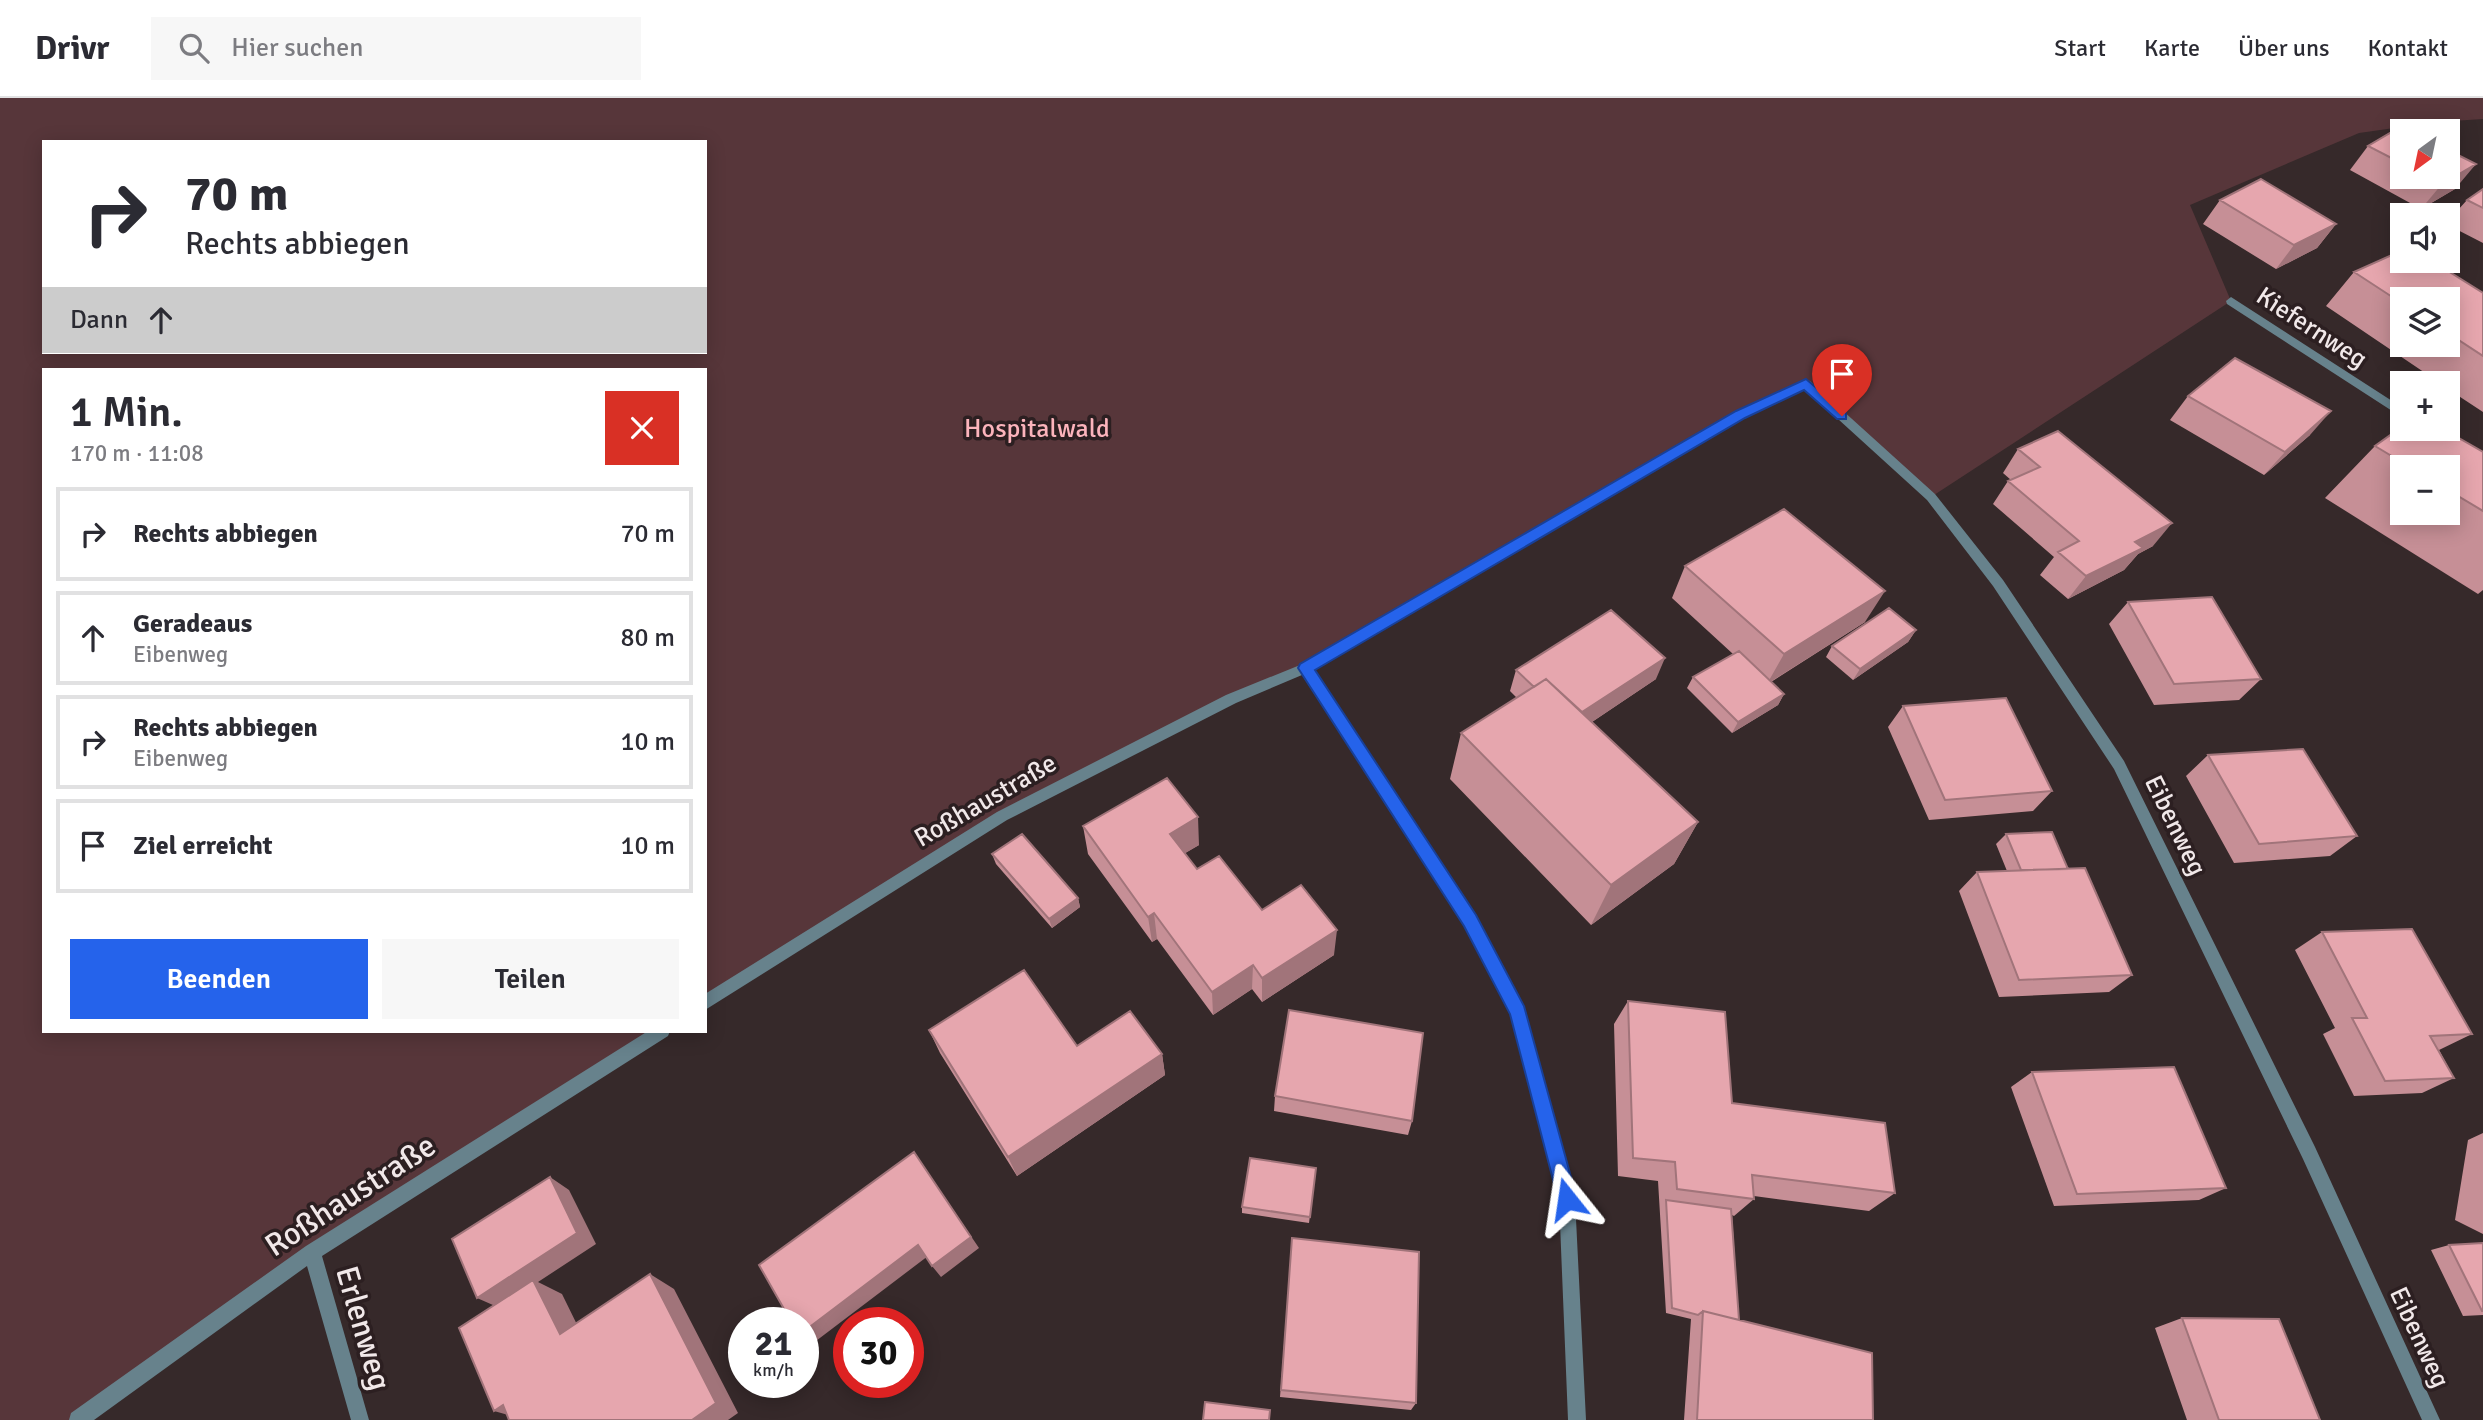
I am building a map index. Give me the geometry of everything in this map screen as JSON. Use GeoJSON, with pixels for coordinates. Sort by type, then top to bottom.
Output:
{"type":"FeatureCollection","features":[{"type":"Feature","properties":{"kind":"street","name":"Kiefernweg"},"geometry":{"type":"LineString","coordinates":[[2231,302],[2390,406]]}},
{"type":"Feature","properties":{"kind":"street","name":"Eibenweg"},"geometry":{"type":"LineString","coordinates":[[1741,414],[1806,384],[1931,497],[1998,583],[2119,765],[2309,1153],[2431,1420]]}},
{"type":"Feature","properties":{"kind":"street","name":"Roßhaustraße"},"geometry":{"type":"LineString","coordinates":[[707,1002],[1002,816],[1231,699],[1305,668],[1741,414]]}},
{"type":"Feature","properties":{"kind":"street"},"geometry":{"type":"LineString","coordinates":[[1305,668],[1470,920],[1518,1012],[1567,1199],[1577,1420]]}},
{"type":"Feature","properties":{"kind":"street","name":"Roßhaustraße"},"geometry":{"type":"LineString","coordinates":[[78,1420],[312,1252],[659,1033]]}},
{"type":"Feature","properties":{"kind":"street","name":"Erlenweg"},"geometry":{"type":"LineString","coordinates":[[312,1252],[360,1420]]}},
{"type":"Feature","properties":{"kind":"green space","name":"Hospitalwald"},"geometry":{"type":"Polygon","coordinates":[[[0,98],[2483,98],[2483,119],[2390,119],[2390,129],[2359,133],[2190,205],[2231,301],[1931,497],[1805,384],[1741,414],[1305,668],[1002,816],[707,1002],[707,368],[42,368],[42,1033],[659,1033],[312,1252],[78,1420],[0,1420],[0,98]]]}},
{"type":"Feature","properties":{"kind":"building"},"geometry":{"type":"Polygon","coordinates":[[[2390,133],[2390,157],[2368,146],[2390,133]]]}},
{"type":"Feature","properties":{"kind":"building"},"geometry":{"type":"Polygon","coordinates":[[[2460,156],[2476,164],[2460,173],[2460,156]]]}},
{"type":"Feature","properties":{"kind":"building"},"geometry":{"type":"Polygon","coordinates":[[[2261,179],[2336,224],[2294,245],[2220,200],[2261,179]]]}},
{"type":"Feature","properties":{"kind":"building"},"geometry":{"type":"Polygon","coordinates":[[[2483,189],[2483,208],[2467,200],[2483,189]]]}},
{"type":"Feature","properties":{"kind":"building"},"geometry":{"type":"Polygon","coordinates":[[[2390,256],[2390,273],[2451,273],[2483,293],[2483,356],[2460,341],[2460,287],[2390,287],[2390,296],[2354,272],[2390,256]]]}},
{"type":"Feature","properties":{"kind":"building"},"geometry":{"type":"Polygon","coordinates":[[[2235,358],[2331,411],[2285,452],[2188,396],[2235,358]]]}},
{"type":"Feature","properties":{"kind":"building"},"geometry":{"type":"Polygon","coordinates":[[[2058,431],[2172,523],[2135,542],[2143,548],[2086,576],[2058,552],[2079,541],[2008,481],[2040,467],[2018,449],[2058,431]]]}},
{"type":"Feature","properties":{"kind":"building"},"geometry":{"type":"Polygon","coordinates":[[[2390,435],[2390,441],[2460,441],[2460,439],[2483,452],[2483,511],[2460,497],[2460,455],[2390,455],[2375,446],[2390,435]]]}},
{"type":"Feature","properties":{"kind":"building"},"geometry":{"type":"Polygon","coordinates":[[[1784,509],[1885,591],[1784,654],[1685,566],[1784,509]]]}},
{"type":"Feature","properties":{"kind":"building"},"geometry":{"type":"Polygon","coordinates":[[[2212,597],[2261,679],[2174,684],[2128,602],[2212,597]]]}},
{"type":"Feature","properties":{"kind":"building"},"geometry":{"type":"Polygon","coordinates":[[[1889,608],[1916,630],[1860,669],[1832,646],[1889,608]]]}},
{"type":"Feature","properties":{"kind":"building"},"geometry":{"type":"Polygon","coordinates":[[[1611,610],[1665,658],[1582,712],[1546,679],[1534,687],[1516,670],[1611,610]]]}},
{"type":"Feature","properties":{"kind":"building"},"geometry":{"type":"Polygon","coordinates":[[[1739,651],[1784,694],[1738,722],[1693,677],[1739,651]]]}},
{"type":"Feature","properties":{"kind":"building"},"geometry":{"type":"Polygon","coordinates":[[[1546,679],[1698,822],[1611,885],[1461,733],[1546,679]]]}},
{"type":"Feature","properties":{"kind":"building"},"geometry":{"type":"Polygon","coordinates":[[[2006,698],[2052,791],[1945,800],[1903,706],[2006,698]]]}},
{"type":"Feature","properties":{"kind":"building"},"geometry":{"type":"Polygon","coordinates":[[[2303,749],[2357,836],[2259,844],[2208,755],[2303,749]]]}},
{"type":"Feature","properties":{"kind":"building"},"geometry":{"type":"Polygon","coordinates":[[[1167,778],[1198,817],[1170,834],[1197,869],[1219,856],[1262,910],[1301,885],[1337,930],[1262,978],[1253,965],[1212,992],[1154,913],[1148,917],[1083,826],[1167,778]]]}},
{"type":"Feature","properties":{"kind":"building"},"geometry":{"type":"Polygon","coordinates":[[[2052,832],[2068,869],[2021,870],[2006,834],[2052,832]]]}},
{"type":"Feature","properties":{"kind":"building"},"geometry":{"type":"Polygon","coordinates":[[[1022,834],[1078,898],[1049,919],[992,854],[1022,834]]]}},
{"type":"Feature","properties":{"kind":"building"},"geometry":{"type":"Polygon","coordinates":[[[2085,868],[2132,975],[2019,980],[1977,872],[2085,868]]]}},
{"type":"Feature","properties":{"kind":"building"},"geometry":{"type":"Polygon","coordinates":[[[2412,929],[2472,1034],[2430,1036],[2454,1078],[2385,1081],[2352,1018],[2367,1018],[2322,932],[2412,929]]]}},
{"type":"Feature","properties":{"kind":"building"},"geometry":{"type":"Polygon","coordinates":[[[1024,970],[1077,1046],[1130,1011],[1162,1054],[1008,1157],[929,1030],[1024,970]]]}},
{"type":"Feature","properties":{"kind":"building"},"geometry":{"type":"Polygon","coordinates":[[[1628,1001],[1725,1012],[1732,1103],[1885,1123],[1895,1193],[1752,1175],[1754,1199],[1677,1189],[1675,1162],[1633,1158],[1628,1001]]]}},
{"type":"Feature","properties":{"kind":"building"},"geometry":{"type":"Polygon","coordinates":[[[1289,1010],[1423,1033],[1412,1121],[1275,1096],[1289,1010]]]}},
{"type":"Feature","properties":{"kind":"building"},"geometry":{"type":"Polygon","coordinates":[[[2174,1067],[2226,1188],[2077,1194],[2032,1072],[2174,1067]]]}},
{"type":"Feature","properties":{"kind":"building"},"geometry":{"type":"Polygon","coordinates":[[[914,1152],[971,1237],[932,1266],[918,1245],[819,1320],[819,1307],[783,1307],[759,1265],[914,1152]]]}},
{"type":"Feature","properties":{"kind":"building"},"geometry":{"type":"Polygon","coordinates":[[[1250,1158],[1316,1168],[1310,1217],[1242,1207],[1250,1158]]]}},
{"type":"Feature","properties":{"kind":"building"},"geometry":{"type":"Polygon","coordinates":[[[550,1177],[577,1233],[477,1298],[452,1239],[550,1177]]]}},
{"type":"Feature","properties":{"kind":"building"},"geometry":{"type":"Polygon","coordinates":[[[1666,1200],[1731,1209],[1739,1320],[1703,1311],[1698,1315],[1672,1308],[1666,1200]]]}},
{"type":"Feature","properties":{"kind":"building"},"geometry":{"type":"Polygon","coordinates":[[[1292,1238],[1419,1252],[1416,1403],[1281,1390],[1292,1238]]]}},
{"type":"Feature","properties":{"kind":"building"},"geometry":{"type":"Polygon","coordinates":[[[2483,1243],[2483,1311],[2482,1311],[2449,1245],[2483,1243]]]}},
{"type":"Feature","properties":{"kind":"building"},"geometry":{"type":"Polygon","coordinates":[[[650,1274],[716,1403],[692,1420],[509,1420],[503,1405],[494,1411],[459,1328],[533,1280],[560,1334],[650,1274]]]}},
{"type":"Feature","properties":{"kind":"building"},"geometry":{"type":"Polygon","coordinates":[[[1703,1311],[1872,1353],[1873,1420],[1697,1420],[1703,1311]]]}},
{"type":"Feature","properties":{"kind":"building"},"geometry":{"type":"Polygon","coordinates":[[[2182,1318],[2279,1319],[2320,1420],[2219,1420],[2182,1318]]]}},
{"type":"Feature","properties":{"kind":"building"},"geometry":{"type":"Polygon","coordinates":[[[1205,1402],[1270,1410],[1269,1420],[1203,1420],[1205,1402]]]}},
{"type":"Feature","properties":{"kind":"route"},"geometry":{"type":"LineString","coordinates":[[1567,1199],[1518,1012],[1470,920],[1305,668],[1741,414],[1806,384],[1842,416]]}}]}
